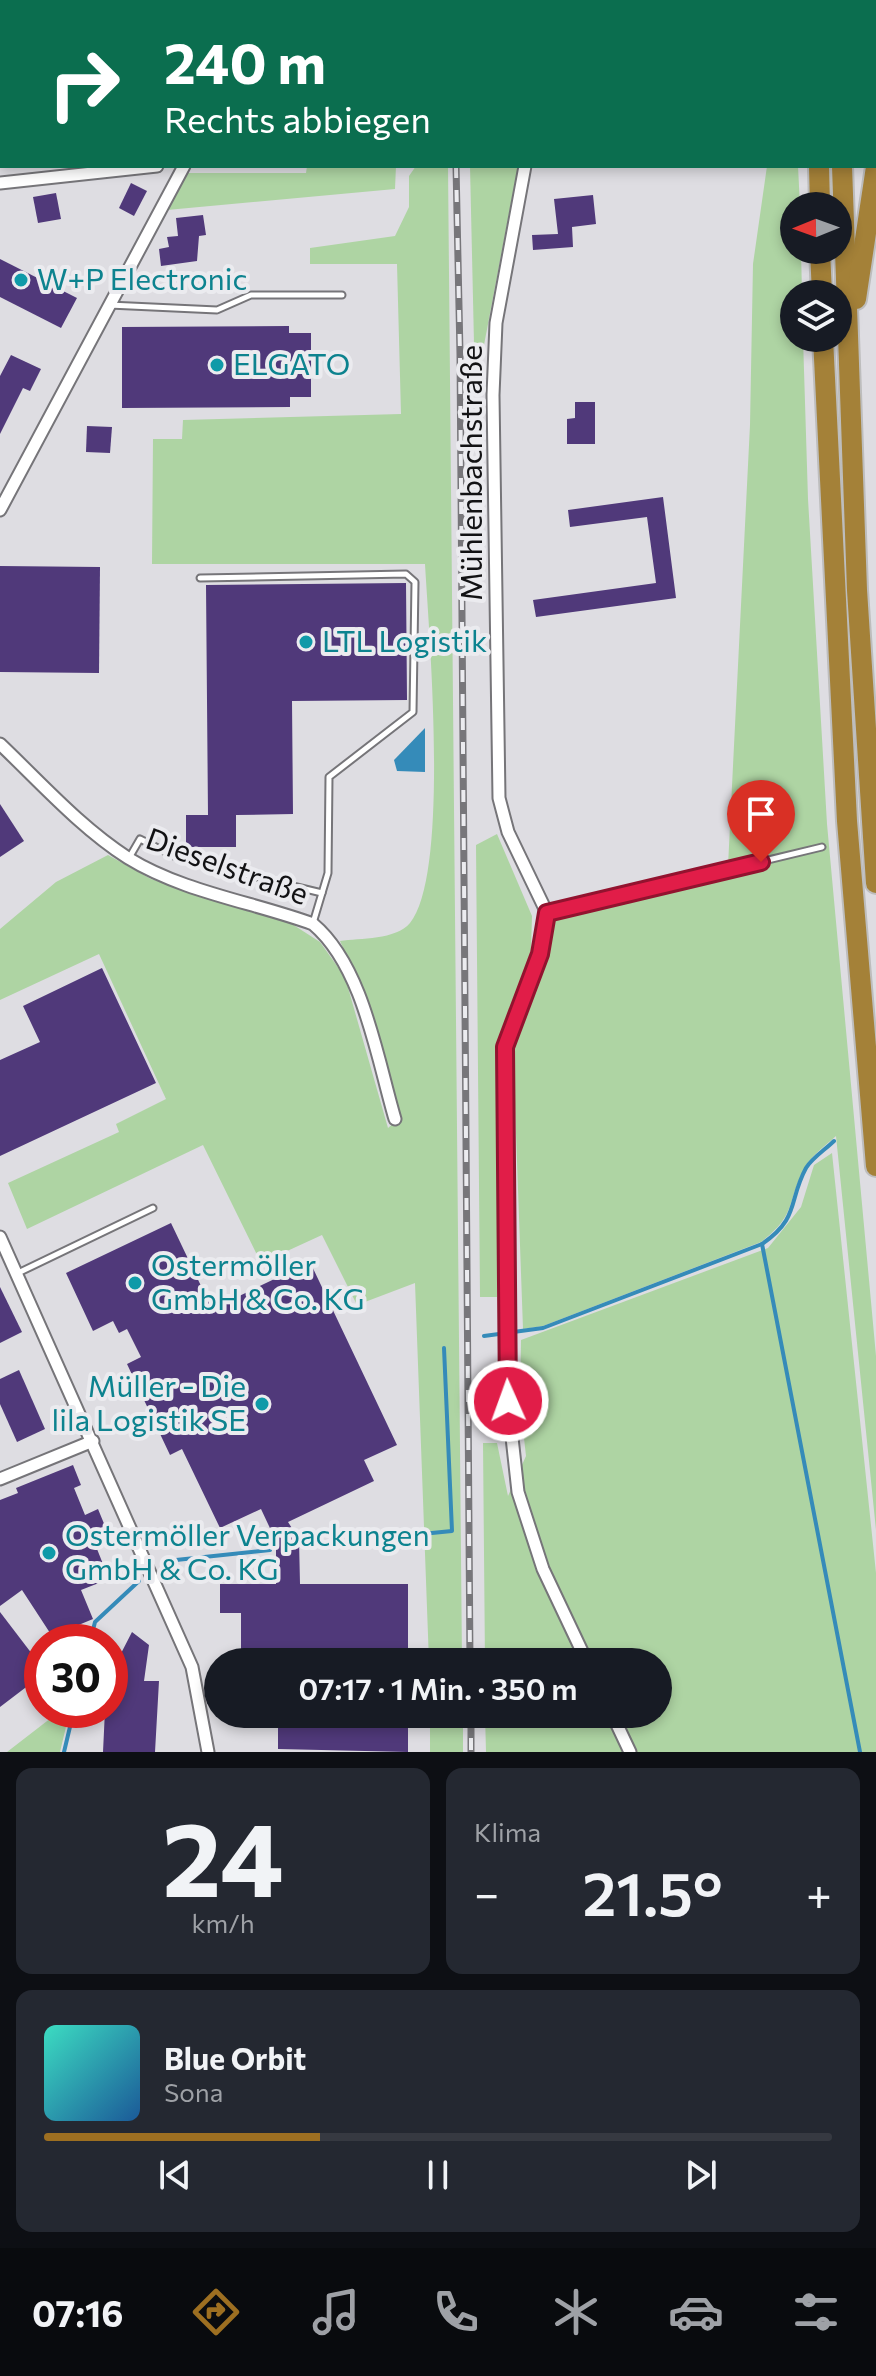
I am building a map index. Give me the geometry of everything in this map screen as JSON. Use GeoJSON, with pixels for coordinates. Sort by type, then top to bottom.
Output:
{"type":"FeatureCollection","features":[{"type":"Feature","properties":{"kind":"highway"},"geometry":{"type":"LineString","coordinates":[[819,168],[820,192]]}},
{"type":"Feature","properties":{"kind":"highway"},"geometry":{"type":"LineString","coordinates":[[842,168],[857,590],[876,883]]}},
{"type":"Feature","properties":{"kind":"highway"},"geometry":{"type":"LineString","coordinates":[[848,367],[867,207],[876,168]]}},
{"type":"Feature","properties":{"kind":"highway"},"geometry":{"type":"LineString","coordinates":[[824,352],[847,821],[876,1166]]}},
{"type":"Feature","properties":{"kind":"street"},"geometry":{"type":"LineString","coordinates":[[0,183],[139,168]]}},
{"type":"Feature","properties":{"kind":"street"},"geometry":{"type":"LineString","coordinates":[[0,510],[183,168]]}},
{"type":"Feature","properties":{"kind":"street","name":"Mühlenbachstraße"},"geometry":{"type":"LineString","coordinates":[[525,168],[496,323],[493,395],[499,798],[508,832],[547,913]]}},
{"type":"Feature","properties":{"kind":"street","name":"Dieselstraße"},"geometry":{"type":"LineString","coordinates":[[0,744],[82,822],[129,858],[166,876],[313,924],[326,935],[350,972],[395,1119]]}},
{"type":"Feature","properties":{"kind":"street"},"geometry":{"type":"LineString","coordinates":[[547,913],[540,954],[505,1047],[506,1346],[518,1492],[543,1569],[580,1648]]}},
{"type":"Feature","properties":{"kind":"street"},"geometry":{"type":"LineString","coordinates":[[0,1237],[192,1667],[208,1752]]}},
{"type":"Feature","properties":{"kind":"street"},"geometry":{"type":"LineString","coordinates":[[0,1479],[93,1441]]}},
{"type":"Feature","properties":{"kind":"street"},"geometry":{"type":"LineString","coordinates":[[619,1728],[630,1752]]}},
{"type":"Feature","properties":{"kind":"lane"},"geometry":{"type":"LineString","coordinates":[[108,305],[217,310],[251,295],[342,295]]}},
{"type":"Feature","properties":{"kind":"lane"},"geometry":{"type":"LineString","coordinates":[[200,578],[406,574],[415,582],[413,712],[329,777],[328,873],[313,924]]}},
{"type":"Feature","properties":{"kind":"lane"},"geometry":{"type":"LineString","coordinates":[[129,858],[140,839],[180,859],[322,893]]}},
{"type":"Feature","properties":{"kind":"lane"},"geometry":{"type":"LineString","coordinates":[[547,913],[822,847]]}},
{"type":"Feature","properties":{"kind":"lane"},"geometry":{"type":"LineString","coordinates":[[17,1273],[153,1208]]}},
{"type":"Feature","properties":{"kind":"green space"},"geometry":{"type":"Polygon","coordinates":[[[307,168],[396,168],[395,189],[167,210],[187,173],[306,173],[307,168]]]}},
{"type":"Feature","properties":{"kind":"green space"},"geometry":{"type":"Polygon","coordinates":[[[415,168],[448,168],[462,1648],[428,1648],[415,1283],[357,1305],[322,1235],[261,1263],[203,1145],[27,1229],[8,1183],[119,1132],[116,1124],[166,1099],[99,954],[0,1000],[0,929],[56,882],[108,855],[151,879],[292,924],[320,942],[345,977],[388,1128],[399,1118],[354,971],[340,941],[387,935],[404,929],[422,896],[430,856],[434,751],[425,564],[152,564],[153,439],[182,439],[183,420],[401,414],[397,264],[310,264],[310,248],[395,236],[409,207],[409,176],[415,168]]]}},
{"type":"Feature","properties":{"kind":"green space"},"geometry":{"type":"Polygon","coordinates":[[[470,168],[518,168],[484,345],[474,343],[470,168]]]}},
{"type":"Feature","properties":{"kind":"green space"},"geometry":{"type":"Polygon","coordinates":[[[767,168],[798,168],[799,192],[780,192],[780,264],[801,264],[802,280],[780,280],[780,352],[803,352],[808,499],[827,824],[876,1356],[876,1530],[836,1136],[808,1163],[786,1215],[761,1242],[543,1326],[523,1329],[513,1049],[547,955],[555,918],[761,868],[728,866],[750,425],[753,264],[767,168]]]}},
{"type":"Feature","properties":{"kind":"green space"},"geometry":{"type":"Polygon","coordinates":[[[497,834],[532,916],[531,951],[498,1045],[497,1297],[480,1297],[476,845],[497,834]]]}},
{"type":"Feature","properties":{"kind":"green space"},"geometry":{"type":"Polygon","coordinates":[[[832,1153],[876,1573],[876,1752],[486,1752],[485,1728],[672,1728],[672,1648],[485,1648],[483,1443],[497,1443],[508,1496],[526,1456],[520,1402],[521,1340],[768,1248],[801,1207],[814,1165],[832,1153]]]}},
{"type":"Feature","properties":{"kind":"green space"},"geometry":{"type":"Polygon","coordinates":[[[38,1728],[66,1728],[60,1752],[7,1752],[38,1728]]]}},
{"type":"Feature","properties":{"kind":"green space"},"geometry":{"type":"Polygon","coordinates":[[[430,1728],[463,1728],[463,1752],[430,1752],[430,1728]]]}},
{"type":"Feature","properties":{"kind":"water"},"geometry":{"type":"Polygon","coordinates":[[[425,728],[425,772],[397,771],[394,760],[425,728]]]}},
{"type":"Feature","properties":{"kind":"building"},"geometry":{"type":"Polygon","coordinates":[[[131,183],[147,191],[134,216],[119,208],[131,183]]]}},
{"type":"Feature","properties":{"kind":"building"},"geometry":{"type":"Polygon","coordinates":[[[56,193],[61,219],[38,223],[33,197],[56,193]]]}},
{"type":"Feature","properties":{"kind":"building"},"geometry":{"type":"Polygon","coordinates":[[[593,195],[596,224],[572,227],[573,247],[533,250],[532,235],[558,234],[554,199],[593,195]]]}},
{"type":"Feature","properties":{"kind":"building"},"geometry":{"type":"Polygon","coordinates":[[[203,215],[206,235],[199,236],[197,261],[161,266],[159,249],[169,247],[167,237],[178,236],[176,218],[203,215]]]}},
{"type":"Feature","properties":{"kind":"building","name":"W+P Electronic"},"geometry":{"type":"Polygon","coordinates":[[[0,259],[77,298],[61,328],[0,297],[0,259]]]}},
{"type":"Feature","properties":{"kind":"building","name":"ELGATO"},"geometry":{"type":"Polygon","coordinates":[[[289,326],[289,333],[311,333],[311,397],[290,397],[290,407],[122,408],[122,327],[289,326]]]}},
{"type":"Feature","properties":{"kind":"building"},"geometry":{"type":"Polygon","coordinates":[[[11,355],[41,369],[30,391],[23,388],[0,434],[0,376],[11,355]]]}},
{"type":"Feature","properties":{"kind":"building"},"geometry":{"type":"Polygon","coordinates":[[[575,402],[595,402],[595,444],[567,444],[567,419],[575,418],[575,402]]]}},
{"type":"Feature","properties":{"kind":"building"},"geometry":{"type":"Polygon","coordinates":[[[87,426],[112,427],[110,453],[86,452],[87,426]]]}},
{"type":"Feature","properties":{"kind":"building"},"geometry":{"type":"Polygon","coordinates":[[[663,497],[676,598],[536,617],[533,600],[656,583],[647,517],[570,527],[568,510],[663,497]]]}},
{"type":"Feature","properties":{"kind":"building"},"geometry":{"type":"Polygon","coordinates":[[[0,566],[100,567],[99,673],[0,672],[0,566]]]}},
{"type":"Feature","properties":{"kind":"building","name":"LTL Logistik"},"geometry":{"type":"Polygon","coordinates":[[[406,583],[407,700],[292,701],[293,814],[236,815],[236,847],[186,847],[186,815],[208,815],[206,585],[406,583]]]}},
{"type":"Feature","properties":{"kind":"building"},"geometry":{"type":"Polygon","coordinates":[[[0,804],[24,841],[0,857],[0,804]]]}},
{"type":"Feature","properties":{"kind":"building"},"geometry":{"type":"Polygon","coordinates":[[[102,968],[156,1083],[0,1156],[0,1060],[40,1042],[23,1006],[102,968]]]}},
{"type":"Feature","properties":{"kind":"building","name":"Müller - Die lila Logistik SE"},"geometry":{"type":"Polygon","coordinates":[[[171,1223],[212,1309],[310,1262],[397,1445],[364,1460],[374,1481],[288,1522],[299,1539],[300,1584],[408,1584],[408,1648],[241,1648],[241,1613],[220,1613],[220,1584],[276,1584],[276,1541],[261,1509],[220,1528],[182,1449],[170,1455],[127,1364],[141,1357],[127,1329],[119,1333],[113,1321],[93,1331],[66,1273],[171,1223]]]}},
{"type":"Feature","properties":{"kind":"building"},"geometry":{"type":"Polygon","coordinates":[[[0,1287],[22,1332],[0,1343],[0,1287]]]}},
{"type":"Feature","properties":{"kind":"building"},"geometry":{"type":"Polygon","coordinates":[[[19,1370],[45,1429],[17,1442],[0,1404],[0,1379],[19,1370]]]}},
{"type":"Feature","properties":{"kind":"building","name":"Ostermöller Verpackungen GmbH & Co. KG"},"geometry":{"type":"Polygon","coordinates":[[[73,1465],[81,1485],[74,1488],[85,1515],[98,1509],[112,1543],[97,1549],[109,1579],[81,1590],[93,1619],[81,1624],[44,1624],[22,1590],[0,1606],[0,1500],[18,1493],[16,1488],[73,1465]]]}},
{"type":"Feature","properties":{"kind":"building"},"geometry":{"type":"Polygon","coordinates":[[[0,1612],[24,1643],[24,1689],[0,1707],[0,1612]]]}},
{"type":"Feature","properties":{"kind":"building"},"geometry":{"type":"Polygon","coordinates":[[[132,1632],[149,1645],[144,1681],[159,1681],[155,1752],[103,1752],[104,1728],[128,1728],[128,1640],[132,1632]]]}},
{"type":"Feature","properties":{"kind":"building"},"geometry":{"type":"Polygon","coordinates":[[[278,1728],[408,1728],[408,1752],[278,1749],[278,1728]]]}},
{"type":"Feature","properties":{"kind":"waterway"},"geometry":{"type":"LineString","coordinates":[[484,1336],[543,1328],[762,1244],[774,1235],[788,1217],[806,1168],[834,1141]]}},
{"type":"Feature","properties":{"kind":"waterway"},"geometry":{"type":"LineString","coordinates":[[762,1244],[860,1752]]}},
{"type":"Feature","properties":{"kind":"waterway"},"geometry":{"type":"LineString","coordinates":[[301,1546],[452,1531],[444,1348]]}},
{"type":"Feature","properties":{"kind":"waterway"},"geometry":{"type":"LineString","coordinates":[[176,1560],[270,1550]]}},
{"type":"Feature","properties":{"kind":"waterway"},"geometry":{"type":"LineString","coordinates":[[94,1624],[139,1581]]}},
{"type":"Feature","properties":{"kind":"waterway"},"geometry":{"type":"LineString","coordinates":[[64,1752],[70,1728]]}},
{"type":"Feature","properties":{"kind":"railway"},"geometry":{"type":"LineString","coordinates":[[456,168],[470,1648]]}},
{"type":"Feature","properties":{"kind":"railway"},"geometry":{"type":"LineString","coordinates":[[471,1728],[471,1752]]}},
{"type":"Feature","properties":{"kind":"place","name":"W+P Electronic"},"geometry":{"type":"Point","coordinates":[21,280]}},
{"type":"Feature","properties":{"kind":"place","name":"ELGATO"},"geometry":{"type":"Point","coordinates":[217,365]}},
{"type":"Feature","properties":{"kind":"place","name":"LTL Logistik"},"geometry":{"type":"Point","coordinates":[306,642]}},
{"type":"Feature","properties":{"kind":"place","name":"Ostermöller GmbH & Co. KG"},"geometry":{"type":"Point","coordinates":[135,1283]}},
{"type":"Feature","properties":{"kind":"place","name":"Müller - Die lila Logistik SE"},"geometry":{"type":"Point","coordinates":[262,1404]}},
{"type":"Feature","properties":{"kind":"place","name":"Ostermöller Verpackungen GmbH & Co. KG"},"geometry":{"type":"Point","coordinates":[49,1553]}},
{"type":"Feature","properties":{"kind":"route"},"geometry":{"type":"LineString","coordinates":[[508,1401],[505,1047],[540,954],[547,913],[761,862]]}}]}
